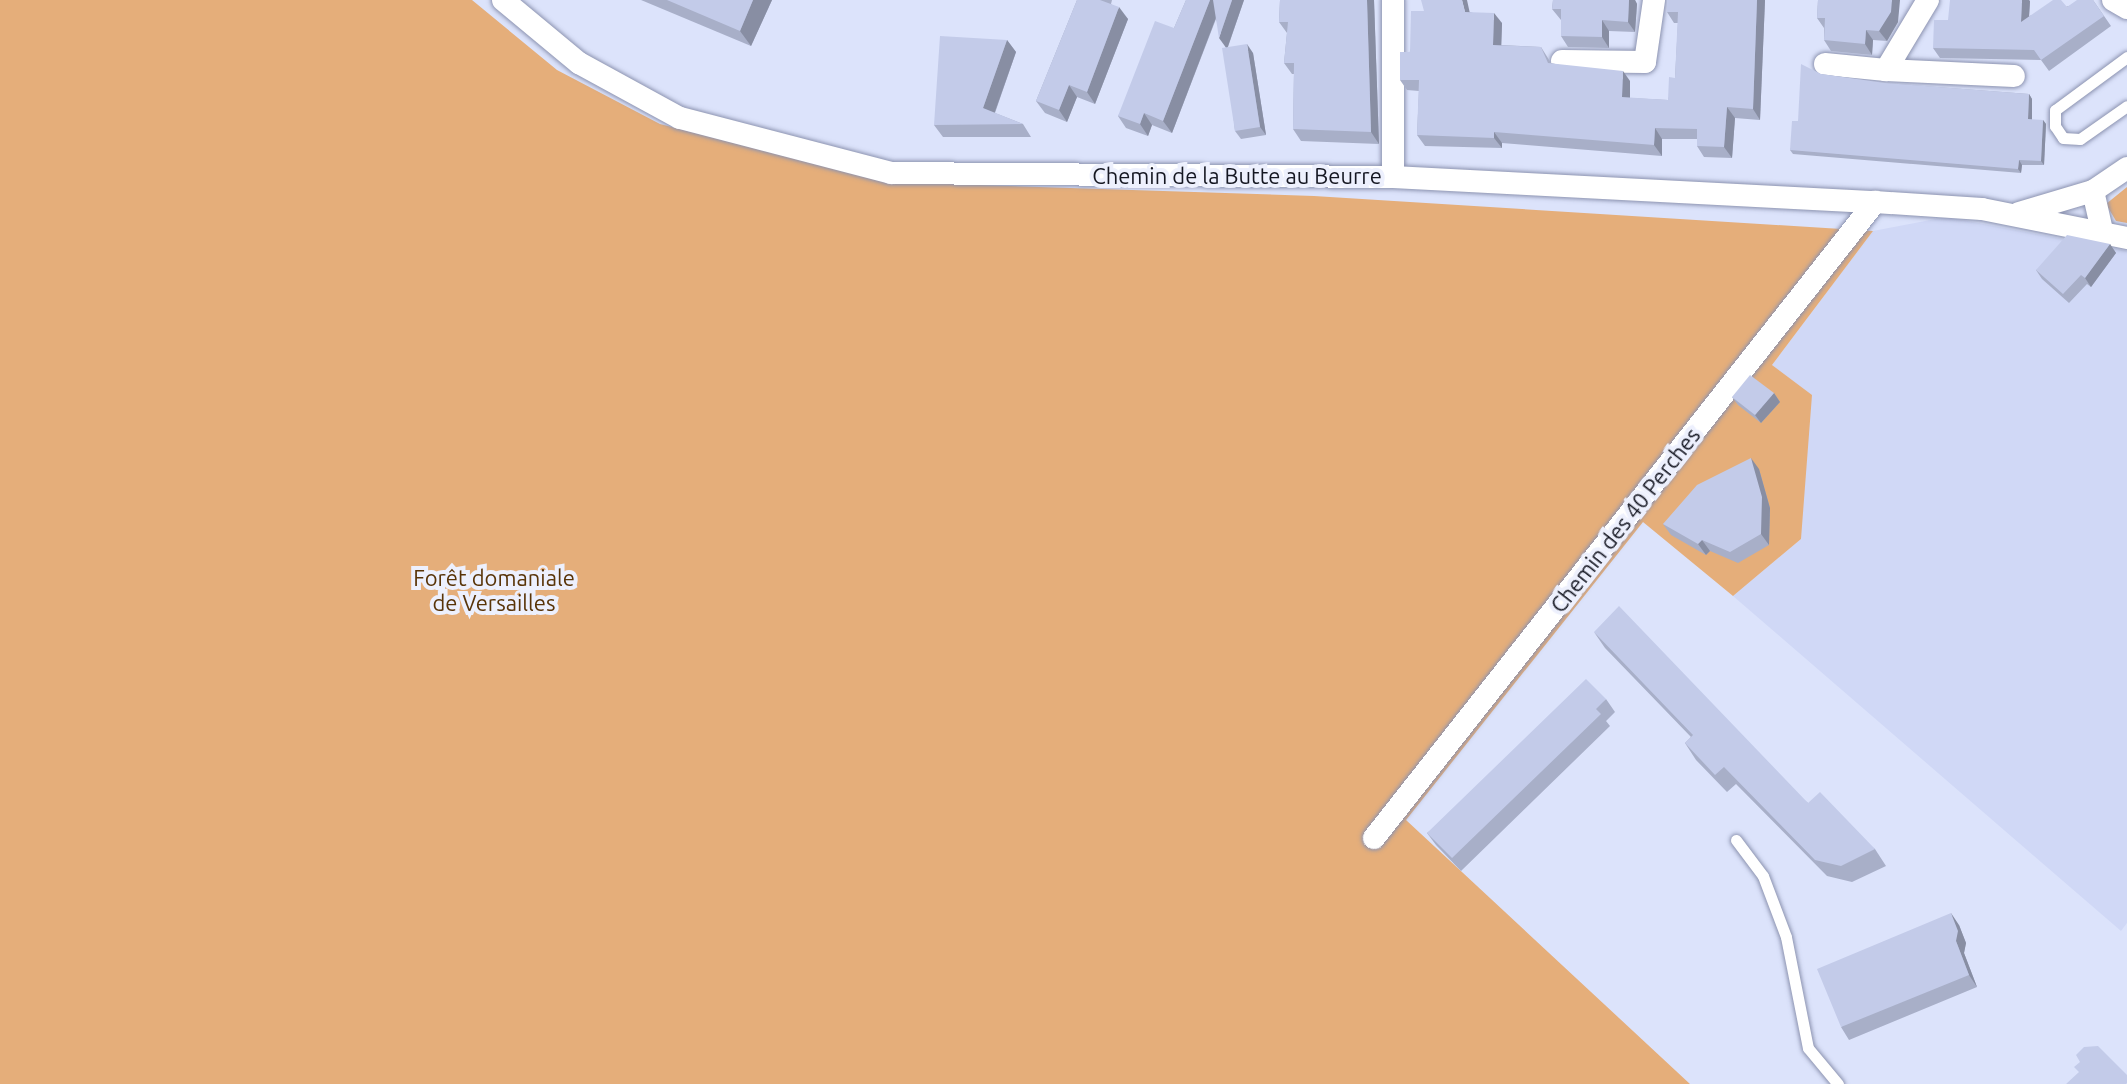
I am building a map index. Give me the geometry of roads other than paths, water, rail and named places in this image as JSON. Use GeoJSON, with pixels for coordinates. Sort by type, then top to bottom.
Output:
{"type":"FeatureCollection","features":[{"type":"Feature","properties":{"kind":"street","name":"Chemin de la Butte au Beurre"},"geometry":{"type":"LineString","coordinates":[[503,0],[579,63],[680,118],[891,173],[1393,177],[1875,202],[2015,214],[2127,238]]}},
{"type":"Feature","properties":{"kind":"street"},"geometry":{"type":"LineString","coordinates":[[1393,0],[1393,177]]}},
{"type":"Feature","properties":{"kind":"street"},"geometry":{"type":"LineString","coordinates":[[1562,61],[1645,62],[1654,0]]}},
{"type":"Feature","properties":{"kind":"street"},"geometry":{"type":"LineString","coordinates":[[1886,70],[1928,0]]}},
{"type":"Feature","properties":{"kind":"street"},"geometry":{"type":"LineString","coordinates":[[2113,0],[2127,8]]}},
{"type":"Feature","properties":{"kind":"street"},"geometry":{"type":"LineString","coordinates":[[1825,64],[2014,76]]}},
{"type":"Feature","properties":{"kind":"street","name":"Chemin de la Butte au Beurre"},"geometry":{"type":"LineString","coordinates":[[2015,214],[2093,191],[2127,168]]}},
{"type":"Feature","properties":{"kind":"street"},"geometry":{"type":"LineString","coordinates":[[2093,191],[2103,235]]}},
{"type":"Feature","properties":{"kind":"street","name":"Chemin des 40 Perches"},"geometry":{"type":"LineString","coordinates":[[1374,838],[1875,202]]}},
{"type":"Feature","properties":{"kind":"lane"},"geometry":{"type":"LineString","coordinates":[[2127,57],[2055,110],[2055,126],[2063,138],[2080,139],[2127,106]]}},
{"type":"Feature","properties":{"kind":"lane"},"geometry":{"type":"LineString","coordinates":[[1736,840],[1763,876],[1786,937],[1808,1048],[1838,1084]]}},
{"type":"Feature","properties":{"kind":"park label","name":"Forêt domaniale de Versailles"},"geometry":{"type":"Point","coordinates":[494,590]}}]}
